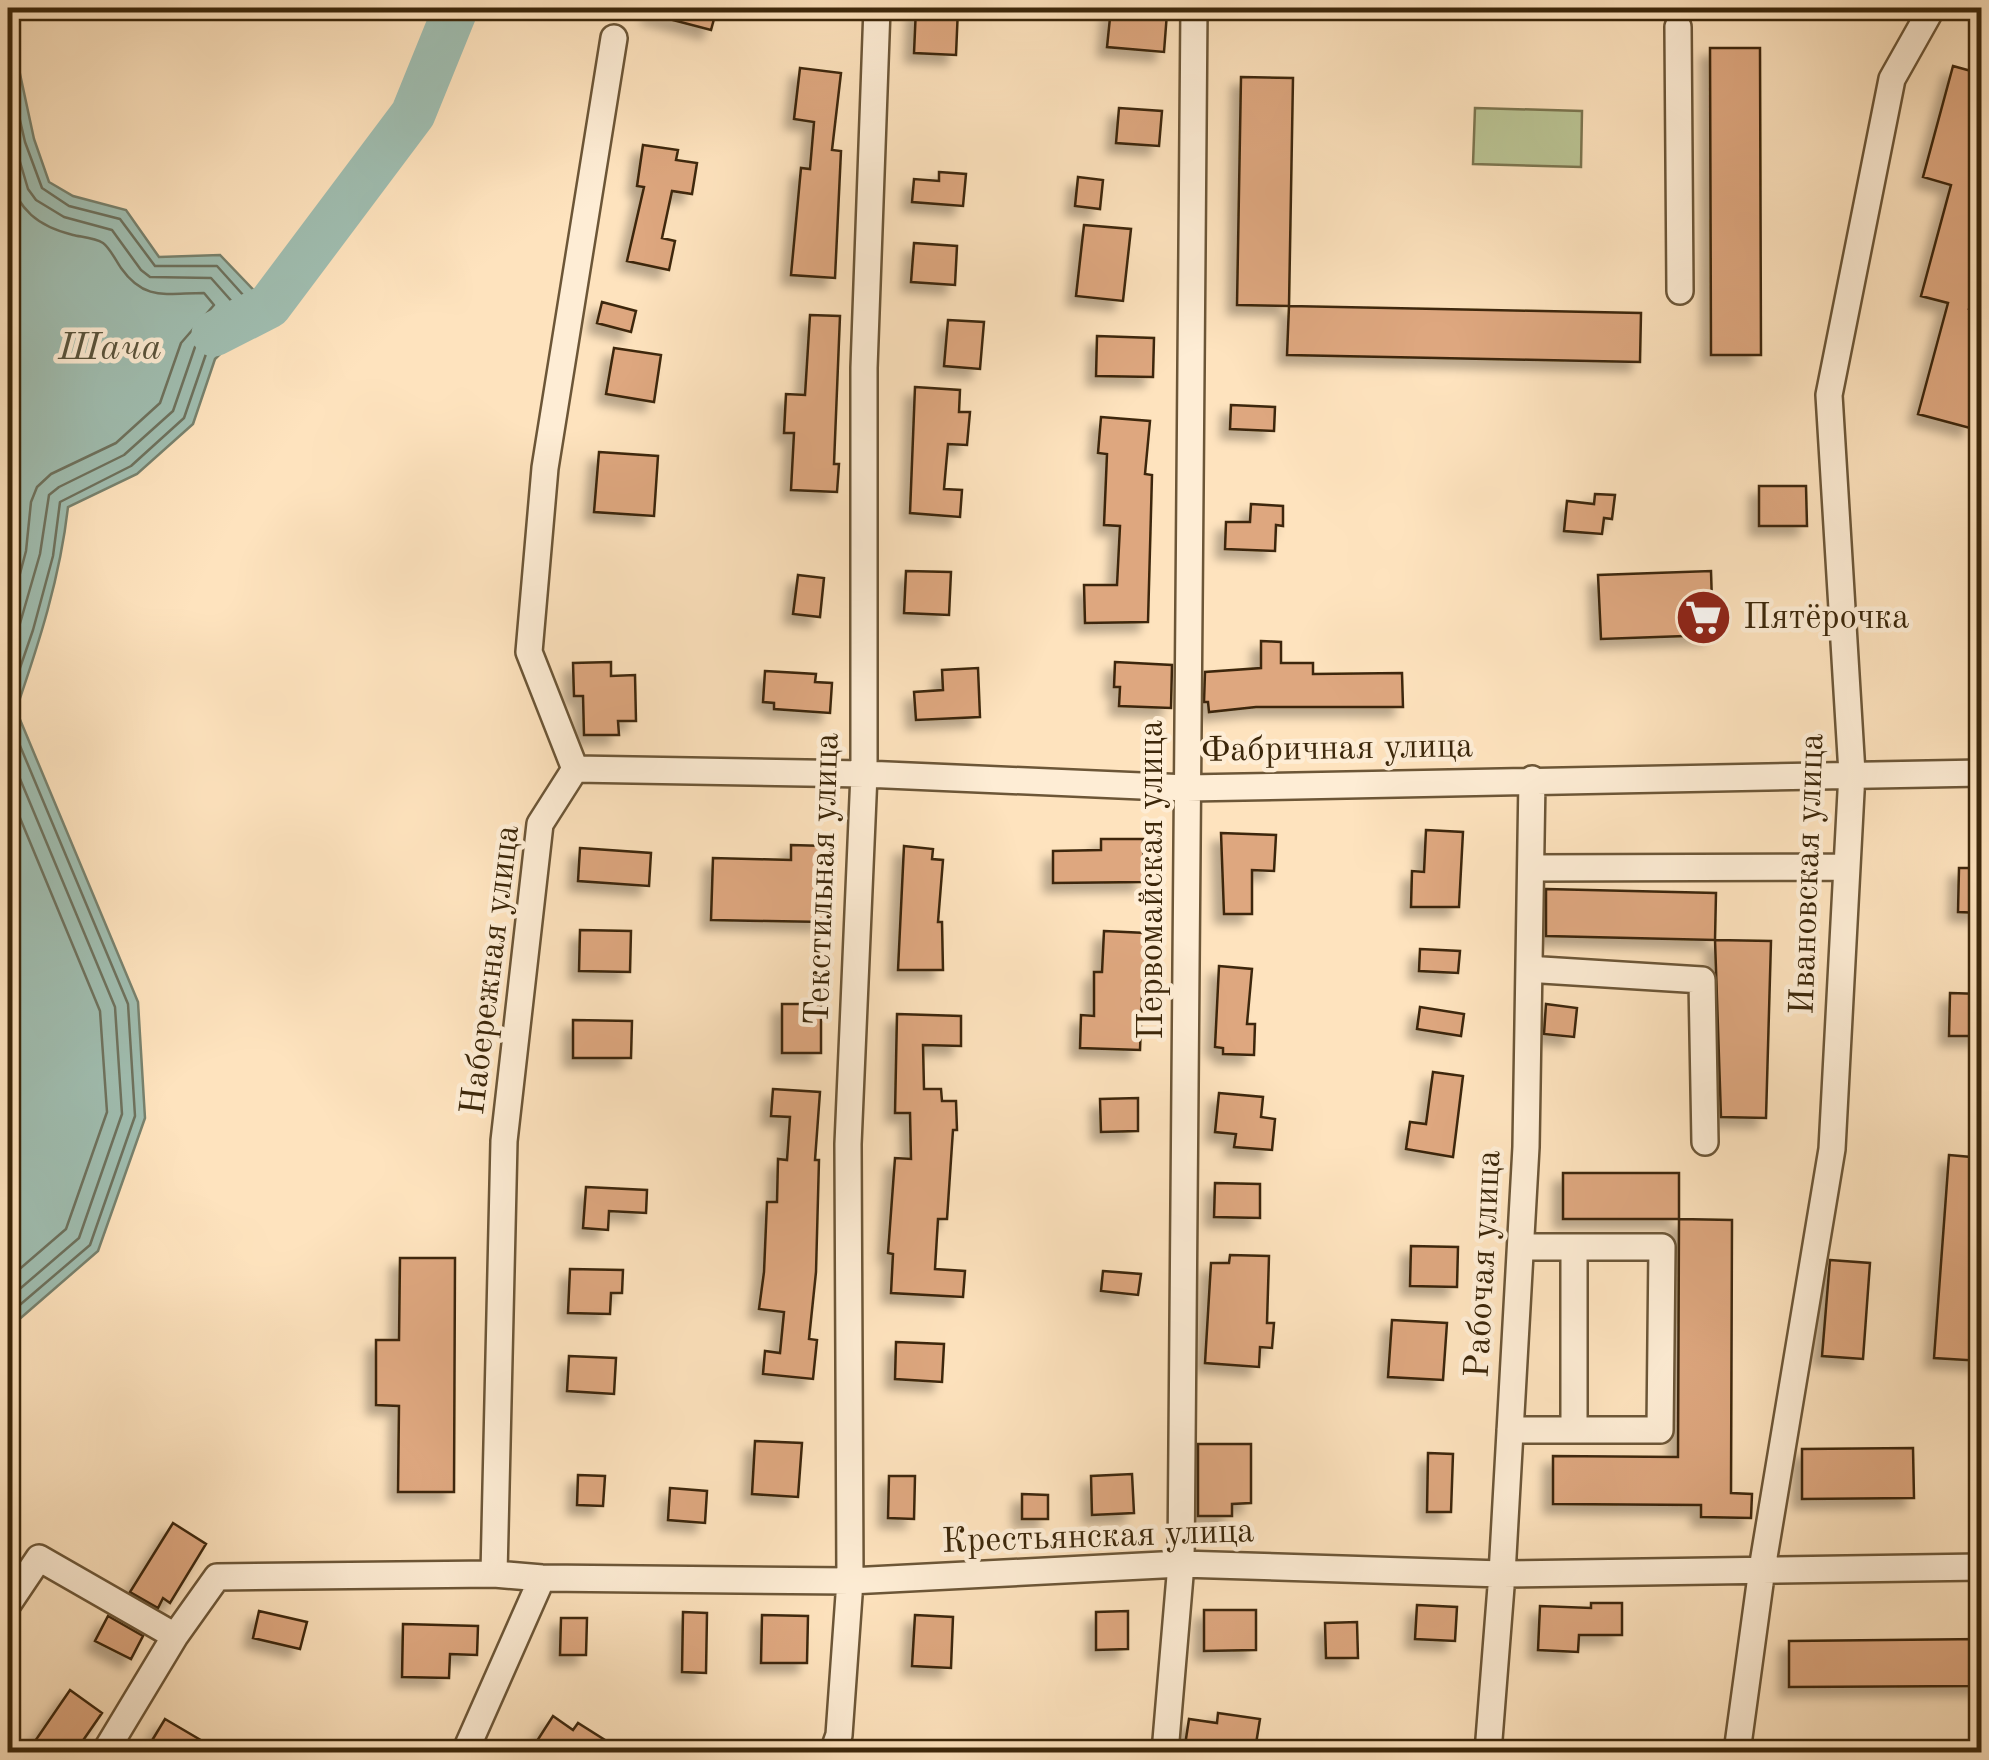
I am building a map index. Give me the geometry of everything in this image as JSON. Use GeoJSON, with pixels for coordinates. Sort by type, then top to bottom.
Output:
{"type":"FeatureCollection","features":[{"type":"Feature","properties":{"kind":"street","name":"Текстильная улица"},"geometry":{"type":"LineString","coordinates":[[833,1752],[839,1735],[850,1581],[848,1144],[864,774],[864,368],[877,8]]}},
{"type":"Feature","properties":{"kind":"street","name":"Первомайская улица"},"geometry":{"type":"LineString","coordinates":[[1165,1752],[1182,1564],[1194,8]]}},
{"type":"Feature","properties":{"kind":"street","name":"Ивановская улица"},"geometry":{"type":"LineString","coordinates":[[1737,1752],[1762,1569],[1832,1150],[1852,773],[1828,395],[1892,79],[1932,8]]}},
{"type":"Feature","properties":{"kind":"street"},"geometry":{"type":"LineString","coordinates":[[1678,27],[1680,292]]}},
{"type":"Feature","properties":{"kind":"street"},"geometry":{"type":"LineString","coordinates":[[575,770],[529,652],[545,468],[614,38]]}},
{"type":"Feature","properties":{"kind":"street","name":"Фабричная улица"},"geometry":{"type":"LineString","coordinates":[[575,770],[864,774],[1187,788],[1982,773]]}},
{"type":"Feature","properties":{"kind":"street","name":"Набережная улица"},"geometry":{"type":"LineString","coordinates":[[494,1574],[504,1142],[540,824],[575,770]]}},
{"type":"Feature","properties":{"kind":"street","name":"Рабочая улица"},"geometry":{"type":"LineString","coordinates":[[1488,1752],[1526,1147],[1532,779]]}},
{"type":"Feature","properties":{"kind":"street"},"geometry":{"type":"LineString","coordinates":[[1531,868],[1847,867]]}},
{"type":"Feature","properties":{"kind":"street"},"geometry":{"type":"LineString","coordinates":[[1542,970],[1702,980],[1705,1142]]}},
{"type":"Feature","properties":{"kind":"street"},"geometry":{"type":"LineString","coordinates":[[1510,1430],[1660,1430],[1662,1248],[1521,1246]]}},
{"type":"Feature","properties":{"kind":"street"},"geometry":{"type":"LineString","coordinates":[[1574,1247],[1574,1430]]}},
{"type":"Feature","properties":{"kind":"street"},"geometry":{"type":"LineString","coordinates":[[8,1604],[39,1558],[176,1636],[105,1752]]}},
{"type":"Feature","properties":{"kind":"street","name":"Крестьянская улица"},"geometry":{"type":"LineString","coordinates":[[176,1636],[217,1576],[494,1574],[542,1578],[850,1581],[1182,1564],[1502,1574],[1982,1567]]}},
{"type":"Feature","properties":{"kind":"street"},"geometry":{"type":"LineString","coordinates":[[465,1752],[542,1578]]}},
{"type":"Feature","properties":{"kind":"green space"},"geometry":{"type":"Polygon","coordinates":[[[1475,108],[1582,111],[1581,167],[1473,164],[1475,108]]]}},
{"type":"Feature","properties":{"kind":"water","name":"Шача"},"geometry":{"type":"Polygon","coordinates":[[[8,57],[17,60],[34,139],[49,182],[73,196],[126,210],[159,257],[220,255],[269,306],[215,359],[193,424],[137,474],[68,507],[54,585],[16,710],[138,1002],[145,1118],[98,1251],[8,1329],[8,57]]]}},
{"type":"Feature","properties":{"kind":"building"},"geometry":{"type":"Polygon","coordinates":[[[651,8],[717,8],[711,30],[650,14],[651,8]]]}},
{"type":"Feature","properties":{"kind":"building"},"geometry":{"type":"Polygon","coordinates":[[[916,8],[958,8],[956,55],[914,53],[916,8]]]}},
{"type":"Feature","properties":{"kind":"building"},"geometry":{"type":"Polygon","coordinates":[[[1111,8],[1167,13],[1164,52],[1107,47],[1111,8]]]}},
{"type":"Feature","properties":{"kind":"building"},"geometry":{"type":"Polygon","coordinates":[[[1710,48],[1760,48],[1761,355],[1711,355],[1710,48]]]}},
{"type":"Feature","properties":{"kind":"building"},"geometry":{"type":"Polygon","coordinates":[[[1953,66],[1982,74],[1982,148],[1972,185],[1982,188],[1982,265],[1969,309],[1982,313],[1982,387],[1970,428],[1918,414],[1948,303],[1921,296],[1951,185],[1923,177],[1953,66]]]}},
{"type":"Feature","properties":{"kind":"building"},"geometry":{"type":"Polygon","coordinates":[[[800,68],[841,73],[832,150],[841,151],[835,278],[791,275],[801,168],[810,169],[814,122],[794,119],[800,68]]]}},
{"type":"Feature","properties":{"kind":"building"},"geometry":{"type":"Polygon","coordinates":[[[1241,77],[1293,78],[1289,306],[1237,305],[1241,77]]]}},
{"type":"Feature","properties":{"kind":"building"},"geometry":{"type":"Polygon","coordinates":[[[1119,108],[1162,111],[1159,146],[1116,143],[1119,108]]]}},
{"type":"Feature","properties":{"kind":"building"},"geometry":{"type":"Polygon","coordinates":[[[643,145],[678,150],[676,160],[697,163],[692,194],[672,191],[662,238],[675,241],[669,270],[627,261],[644,187],[637,186],[643,145]]]}},
{"type":"Feature","properties":{"kind":"building"},"geometry":{"type":"Polygon","coordinates":[[[939,172],[966,174],[963,206],[912,202],[914,179],[939,181],[939,172]]]}},
{"type":"Feature","properties":{"kind":"building"},"geometry":{"type":"Polygon","coordinates":[[[1078,177],[1103,180],[1100,209],[1075,206],[1078,177]]]}},
{"type":"Feature","properties":{"kind":"building"},"geometry":{"type":"Polygon","coordinates":[[[1084,225],[1131,229],[1123,301],[1076,296],[1084,225]]]}},
{"type":"Feature","properties":{"kind":"building"},"geometry":{"type":"Polygon","coordinates":[[[914,243],[957,246],[955,285],[911,282],[914,243]]]}},
{"type":"Feature","properties":{"kind":"building"},"geometry":{"type":"Polygon","coordinates":[[[602,302],[636,311],[631,332],[597,323],[602,302]]]}},
{"type":"Feature","properties":{"kind":"building"},"geometry":{"type":"Polygon","coordinates":[[[1289,306],[1641,313],[1640,362],[1287,355],[1289,306]]]}},
{"type":"Feature","properties":{"kind":"building"},"geometry":{"type":"Polygon","coordinates":[[[810,315],[840,316],[834,464],[839,464],[837,492],[791,490],[794,433],[784,433],[786,394],[805,395],[810,315]]]}},
{"type":"Feature","properties":{"kind":"building"},"geometry":{"type":"Polygon","coordinates":[[[948,320],[984,322],[980,369],[944,366],[948,320]]]}},
{"type":"Feature","properties":{"kind":"building"},"geometry":{"type":"Polygon","coordinates":[[[1097,336],[1154,338],[1153,377],[1096,376],[1097,336]]]}},
{"type":"Feature","properties":{"kind":"building"},"geometry":{"type":"Polygon","coordinates":[[[614,348],[661,355],[654,402],[606,394],[614,348]]]}},
{"type":"Feature","properties":{"kind":"building"},"geometry":{"type":"Polygon","coordinates":[[[915,387],[960,390],[959,412],[970,412],[967,445],[948,444],[944,489],[962,490],[960,517],[910,513],[915,387]]]}},
{"type":"Feature","properties":{"kind":"building"},"geometry":{"type":"Polygon","coordinates":[[[1231,405],[1275,407],[1274,431],[1230,429],[1231,405]]]}},
{"type":"Feature","properties":{"kind":"building"},"geometry":{"type":"Polygon","coordinates":[[[1101,417],[1150,421],[1145,474],[1152,475],[1148,622],[1085,623],[1084,585],[1117,585],[1120,526],[1104,525],[1107,454],[1098,453],[1101,417]]]}},
{"type":"Feature","properties":{"kind":"building"},"geometry":{"type":"Polygon","coordinates":[[[599,452],[658,456],[654,516],[594,512],[599,452]]]}},
{"type":"Feature","properties":{"kind":"building"},"geometry":{"type":"Polygon","coordinates":[[[1759,486],[1806,486],[1807,526],[1759,526],[1759,486]]]}},
{"type":"Feature","properties":{"kind":"building"},"geometry":{"type":"Polygon","coordinates":[[[1595,494],[1615,495],[1612,519],[1604,518],[1602,534],[1564,531],[1567,501],[1594,504],[1595,494]]]}},
{"type":"Feature","properties":{"kind":"building"},"geometry":{"type":"Polygon","coordinates":[[[1251,504],[1283,506],[1283,526],[1276,525],[1275,551],[1225,549],[1226,522],[1250,522],[1251,504]]]}},
{"type":"Feature","properties":{"kind":"building"},"geometry":{"type":"Polygon","coordinates":[[[906,571],[951,572],[949,615],[904,613],[906,571]]]}},
{"type":"Feature","properties":{"kind":"building"},"geometry":{"type":"Polygon","coordinates":[[[1711,571],[1713,635],[1601,639],[1598,575],[1711,571]]]}},
{"type":"Feature","properties":{"kind":"building"},"geometry":{"type":"Polygon","coordinates":[[[798,575],[824,578],[820,617],[793,614],[798,575]]]}},
{"type":"Feature","properties":{"kind":"building"},"geometry":{"type":"Polygon","coordinates":[[[1261,641],[1281,642],[1281,663],[1313,663],[1313,674],[1402,673],[1403,707],[1256,707],[1209,712],[1208,702],[1204,702],[1205,672],[1261,668],[1261,641]]]}},
{"type":"Feature","properties":{"kind":"building"},"geometry":{"type":"Polygon","coordinates":[[[611,662],[611,676],[635,675],[636,721],[618,721],[619,735],[584,735],[583,696],[574,696],[573,663],[611,662]]]}},
{"type":"Feature","properties":{"kind":"building"},"geometry":{"type":"Polygon","coordinates":[[[1115,662],[1172,665],[1171,708],[1119,706],[1120,687],[1114,687],[1115,662]]]}},
{"type":"Feature","properties":{"kind":"building"},"geometry":{"type":"Polygon","coordinates":[[[978,668],[980,717],[916,720],[914,692],[943,690],[942,670],[978,668]]]}},
{"type":"Feature","properties":{"kind":"building"},"geometry":{"type":"Polygon","coordinates":[[[765,671],[816,674],[815,682],[832,683],[830,713],[774,709],[774,703],[763,702],[765,671]]]}},
{"type":"Feature","properties":{"kind":"building"},"geometry":{"type":"Polygon","coordinates":[[[1426,830],[1463,832],[1459,907],[1411,907],[1412,871],[1424,872],[1426,830]]]}},
{"type":"Feature","properties":{"kind":"building"},"geometry":{"type":"Polygon","coordinates":[[[1221,833],[1276,835],[1274,871],[1252,870],[1252,914],[1224,914],[1221,833]]]}},
{"type":"Feature","properties":{"kind":"building"},"geometry":{"type":"Polygon","coordinates":[[[1101,839],[1143,839],[1144,882],[1053,883],[1053,851],[1101,850],[1101,839]]]}},
{"type":"Feature","properties":{"kind":"building"},"geometry":{"type":"Polygon","coordinates":[[[791,845],[826,846],[824,922],[711,920],[713,858],[791,860],[791,845]]]}},
{"type":"Feature","properties":{"kind":"building"},"geometry":{"type":"Polygon","coordinates":[[[904,846],[933,849],[932,859],[943,860],[938,922],[942,922],[943,970],[898,970],[904,846]]]}},
{"type":"Feature","properties":{"kind":"building"},"geometry":{"type":"Polygon","coordinates":[[[580,848],[651,853],[649,886],[578,881],[580,848]]]}},
{"type":"Feature","properties":{"kind":"building"},"geometry":{"type":"Polygon","coordinates":[[[1959,868],[1982,868],[1982,913],[1958,912],[1959,868]]]}},
{"type":"Feature","properties":{"kind":"building"},"geometry":{"type":"Polygon","coordinates":[[[1546,889],[1716,893],[1715,940],[1546,936],[1546,889]]]}},
{"type":"Feature","properties":{"kind":"building"},"geometry":{"type":"Polygon","coordinates":[[[580,930],[631,931],[630,972],[579,971],[580,930]]]}},
{"type":"Feature","properties":{"kind":"building"},"geometry":{"type":"Polygon","coordinates":[[[1104,931],[1146,933],[1147,996],[1142,996],[1140,1050],[1080,1048],[1081,1015],[1094,1016],[1094,972],[1102,972],[1104,931]]]}},
{"type":"Feature","properties":{"kind":"building"},"geometry":{"type":"Polygon","coordinates":[[[1715,940],[1771,941],[1766,1118],[1721,1117],[1715,940]]]}},
{"type":"Feature","properties":{"kind":"building"},"geometry":{"type":"Polygon","coordinates":[[[1420,949],[1460,951],[1458,973],[1419,971],[1420,949]]]}},
{"type":"Feature","properties":{"kind":"building"},"geometry":{"type":"Polygon","coordinates":[[[1219,966],[1252,969],[1247,1024],[1255,1024],[1254,1055],[1223,1054],[1223,1048],[1215,1047],[1219,966]]]}},
{"type":"Feature","properties":{"kind":"building"},"geometry":{"type":"Polygon","coordinates":[[[1950,993],[1982,994],[1982,1036],[1949,1036],[1950,993]]]}},
{"type":"Feature","properties":{"kind":"building"},"geometry":{"type":"Polygon","coordinates":[[[782,1004],[821,1004],[821,1053],[782,1053],[782,1004]]]}},
{"type":"Feature","properties":{"kind":"building"},"geometry":{"type":"Polygon","coordinates":[[[1546,1004],[1577,1008],[1574,1037],[1544,1034],[1546,1004]]]}},
{"type":"Feature","properties":{"kind":"building"},"geometry":{"type":"Polygon","coordinates":[[[1420,1007],[1464,1014],[1461,1036],[1417,1029],[1420,1007]]]}},
{"type":"Feature","properties":{"kind":"building"},"geometry":{"type":"Polygon","coordinates":[[[897,1014],[961,1016],[961,1046],[923,1045],[924,1089],[941,1089],[942,1101],[956,1101],[957,1130],[953,1130],[947,1219],[938,1219],[935,1269],[965,1271],[963,1297],[891,1293],[893,1254],[888,1253],[895,1158],[911,1159],[910,1113],[895,1113],[897,1014]]]}},
{"type":"Feature","properties":{"kind":"building"},"geometry":{"type":"Polygon","coordinates":[[[573,1020],[632,1021],[631,1058],[573,1058],[573,1020]]]}},
{"type":"Feature","properties":{"kind":"building"},"geometry":{"type":"Polygon","coordinates":[[[1433,1072],[1463,1076],[1453,1157],[1406,1149],[1410,1122],[1426,1124],[1433,1072]]]}},
{"type":"Feature","properties":{"kind":"building"},"geometry":{"type":"Polygon","coordinates":[[[773,1089],[820,1092],[815,1160],[819,1160],[816,1272],[809,1339],[817,1340],[813,1379],[763,1374],[765,1351],[780,1353],[784,1312],[759,1309],[767,1202],[777,1202],[778,1159],[787,1160],[790,1117],[771,1116],[773,1089]]]}},
{"type":"Feature","properties":{"kind":"building"},"geometry":{"type":"Polygon","coordinates":[[[1219,1093],[1263,1097],[1261,1117],[1275,1119],[1272,1150],[1234,1147],[1236,1134],[1215,1132],[1219,1093]]]}},
{"type":"Feature","properties":{"kind":"building"},"geometry":{"type":"Polygon","coordinates":[[[1138,1098],[1138,1131],[1101,1132],[1100,1099],[1138,1098]]]}},
{"type":"Feature","properties":{"kind":"building"},"geometry":{"type":"Polygon","coordinates":[[[1949,1155],[1982,1158],[1982,1361],[1934,1358],[1949,1155]]]}},
{"type":"Feature","properties":{"kind":"building"},"geometry":{"type":"Polygon","coordinates":[[[1563,1173],[1679,1173],[1679,1219],[1563,1219],[1563,1173]]]}},
{"type":"Feature","properties":{"kind":"building"},"geometry":{"type":"Polygon","coordinates":[[[1215,1183],[1260,1184],[1260,1218],[1214,1217],[1215,1183]]]}},
{"type":"Feature","properties":{"kind":"building"},"geometry":{"type":"Polygon","coordinates":[[[586,1187],[647,1190],[646,1213],[609,1211],[608,1230],[583,1228],[586,1187]]]}},
{"type":"Feature","properties":{"kind":"building"},"geometry":{"type":"Polygon","coordinates":[[[1679,1219],[1732,1220],[1731,1493],[1752,1494],[1751,1518],[1701,1517],[1701,1505],[1553,1504],[1553,1456],[1678,1457],[1679,1219]]]}},
{"type":"Feature","properties":{"kind":"building"},"geometry":{"type":"Polygon","coordinates":[[[1411,1246],[1458,1247],[1457,1287],[1410,1286],[1411,1246]]]}},
{"type":"Feature","properties":{"kind":"building"},"geometry":{"type":"Polygon","coordinates":[[[1230,1255],[1269,1256],[1267,1323],[1274,1323],[1272,1348],[1260,1347],[1259,1367],[1205,1363],[1211,1263],[1229,1263],[1230,1255]]]}},
{"type":"Feature","properties":{"kind":"building"},"geometry":{"type":"Polygon","coordinates":[[[400,1258],[455,1258],[454,1492],[398,1492],[399,1406],[376,1405],[376,1340],[399,1340],[400,1258]]]}},
{"type":"Feature","properties":{"kind":"building"},"geometry":{"type":"Polygon","coordinates":[[[1830,1260],[1870,1263],[1863,1359],[1822,1356],[1830,1260]]]}},
{"type":"Feature","properties":{"kind":"building"},"geometry":{"type":"Polygon","coordinates":[[[570,1269],[623,1270],[622,1293],[611,1293],[610,1314],[568,1313],[570,1269]]]}},
{"type":"Feature","properties":{"kind":"building"},"geometry":{"type":"Polygon","coordinates":[[[1103,1271],[1141,1274],[1138,1295],[1101,1291],[1103,1271]]]}},
{"type":"Feature","properties":{"kind":"building"},"geometry":{"type":"Polygon","coordinates":[[[1392,1320],[1447,1323],[1443,1380],[1388,1377],[1392,1320]]]}},
{"type":"Feature","properties":{"kind":"building"},"geometry":{"type":"Polygon","coordinates":[[[896,1342],[944,1344],[942,1382],[895,1379],[896,1342]]]}},
{"type":"Feature","properties":{"kind":"building"},"geometry":{"type":"Polygon","coordinates":[[[569,1356],[616,1358],[614,1394],[567,1391],[569,1356]]]}},
{"type":"Feature","properties":{"kind":"building"},"geometry":{"type":"Polygon","coordinates":[[[755,1441],[802,1443],[798,1497],[752,1494],[755,1441]]]}},
{"type":"Feature","properties":{"kind":"building"},"geometry":{"type":"Polygon","coordinates":[[[1198,1444],[1251,1444],[1251,1503],[1232,1504],[1232,1516],[1198,1516],[1198,1444]]]}},
{"type":"Feature","properties":{"kind":"building"},"geometry":{"type":"Polygon","coordinates":[[[1913,1448],[1914,1498],[1802,1499],[1802,1449],[1913,1448]]]}},
{"type":"Feature","properties":{"kind":"building"},"geometry":{"type":"Polygon","coordinates":[[[1428,1453],[1453,1454],[1451,1512],[1427,1512],[1428,1453]]]}},
{"type":"Feature","properties":{"kind":"building"},"geometry":{"type":"Polygon","coordinates":[[[1132,1474],[1134,1513],[1092,1515],[1091,1476],[1132,1474]]]}},
{"type":"Feature","properties":{"kind":"building"},"geometry":{"type":"Polygon","coordinates":[[[578,1475],[605,1476],[603,1506],[577,1505],[578,1475]]]}},
{"type":"Feature","properties":{"kind":"building"},"geometry":{"type":"Polygon","coordinates":[[[889,1476],[915,1476],[914,1519],[888,1518],[889,1476]]]}},
{"type":"Feature","properties":{"kind":"building"},"geometry":{"type":"Polygon","coordinates":[[[670,1488],[707,1491],[705,1523],[668,1520],[670,1488]]]}},
{"type":"Feature","properties":{"kind":"building"},"geometry":{"type":"Polygon","coordinates":[[[1022,1494],[1048,1495],[1048,1519],[1022,1519],[1022,1494]]]}},
{"type":"Feature","properties":{"kind":"building"},"geometry":{"type":"Polygon","coordinates":[[[173,1523],[206,1544],[170,1603],[163,1598],[158,1608],[130,1592],[173,1523]]]}},
{"type":"Feature","properties":{"kind":"building"},"geometry":{"type":"Polygon","coordinates":[[[1591,1603],[1622,1603],[1622,1635],[1579,1635],[1578,1652],[1538,1650],[1540,1606],[1591,1608],[1591,1603]]]}},
{"type":"Feature","properties":{"kind":"building"},"geometry":{"type":"Polygon","coordinates":[[[1417,1605],[1457,1607],[1455,1641],[1415,1639],[1417,1605]]]}},
{"type":"Feature","properties":{"kind":"building"},"geometry":{"type":"Polygon","coordinates":[[[1204,1610],[1256,1610],[1256,1650],[1204,1651],[1204,1610]]]}},
{"type":"Feature","properties":{"kind":"building"},"geometry":{"type":"Polygon","coordinates":[[[259,1611],[307,1622],[300,1649],[253,1638],[259,1611]]]}},
{"type":"Feature","properties":{"kind":"building"},"geometry":{"type":"Polygon","coordinates":[[[1128,1611],[1128,1649],[1096,1650],[1096,1612],[1128,1611]]]}},
{"type":"Feature","properties":{"kind":"building"},"geometry":{"type":"Polygon","coordinates":[[[683,1612],[707,1613],[706,1673],[682,1672],[683,1612]]]}},
{"type":"Feature","properties":{"kind":"building"},"geometry":{"type":"Polygon","coordinates":[[[762,1615],[808,1616],[807,1663],[761,1663],[762,1615]]]}},
{"type":"Feature","properties":{"kind":"building"},"geometry":{"type":"Polygon","coordinates":[[[915,1615],[953,1617],[951,1668],[912,1666],[915,1615]]]}},
{"type":"Feature","properties":{"kind":"building"},"geometry":{"type":"Polygon","coordinates":[[[108,1616],[143,1636],[131,1659],[95,1641],[108,1616]]]}},
{"type":"Feature","properties":{"kind":"building"},"geometry":{"type":"Polygon","coordinates":[[[561,1618],[587,1618],[586,1655],[560,1655],[561,1618]]]}},
{"type":"Feature","properties":{"kind":"building"},"geometry":{"type":"Polygon","coordinates":[[[1357,1622],[1358,1658],[1326,1658],[1325,1623],[1357,1622]]]}},
{"type":"Feature","properties":{"kind":"building"},"geometry":{"type":"Polygon","coordinates":[[[403,1624],[478,1626],[477,1655],[450,1654],[449,1678],[402,1677],[403,1624]]]}},
{"type":"Feature","properties":{"kind":"building"},"geometry":{"type":"Polygon","coordinates":[[[1982,1639],[1982,1686],[1789,1687],[1789,1641],[1982,1639]]]}},
{"type":"Feature","properties":{"kind":"building"},"geometry":{"type":"Polygon","coordinates":[[[70,1690],[102,1713],[75,1752],[46,1752],[33,1744],[70,1690]]]}},
{"type":"Feature","properties":{"kind":"building"},"geometry":{"type":"Polygon","coordinates":[[[1218,1713],[1260,1719],[1255,1750],[1184,1752],[1189,1719],[1217,1723],[1218,1713]]]}},
{"type":"Feature","properties":{"kind":"building"},"geometry":{"type":"Polygon","coordinates":[[[553,1716],[573,1730],[578,1723],[624,1752],[549,1752],[535,1744],[553,1716]]]}},
{"type":"Feature","properties":{"kind":"building"},"geometry":{"type":"Polygon","coordinates":[[[165,1719],[221,1752],[145,1752],[165,1719]]]}},
{"type":"Feature","properties":{"kind":"waterway","name":"Шача"},"geometry":{"type":"LineString","coordinates":[[214,334],[269,306],[413,114],[456,8]]}},
{"type":"Feature","properties":{"kind":"place","name":"Пятёрочка"},"geometry":{"type":"Point","coordinates":[1704,618]}}]}
